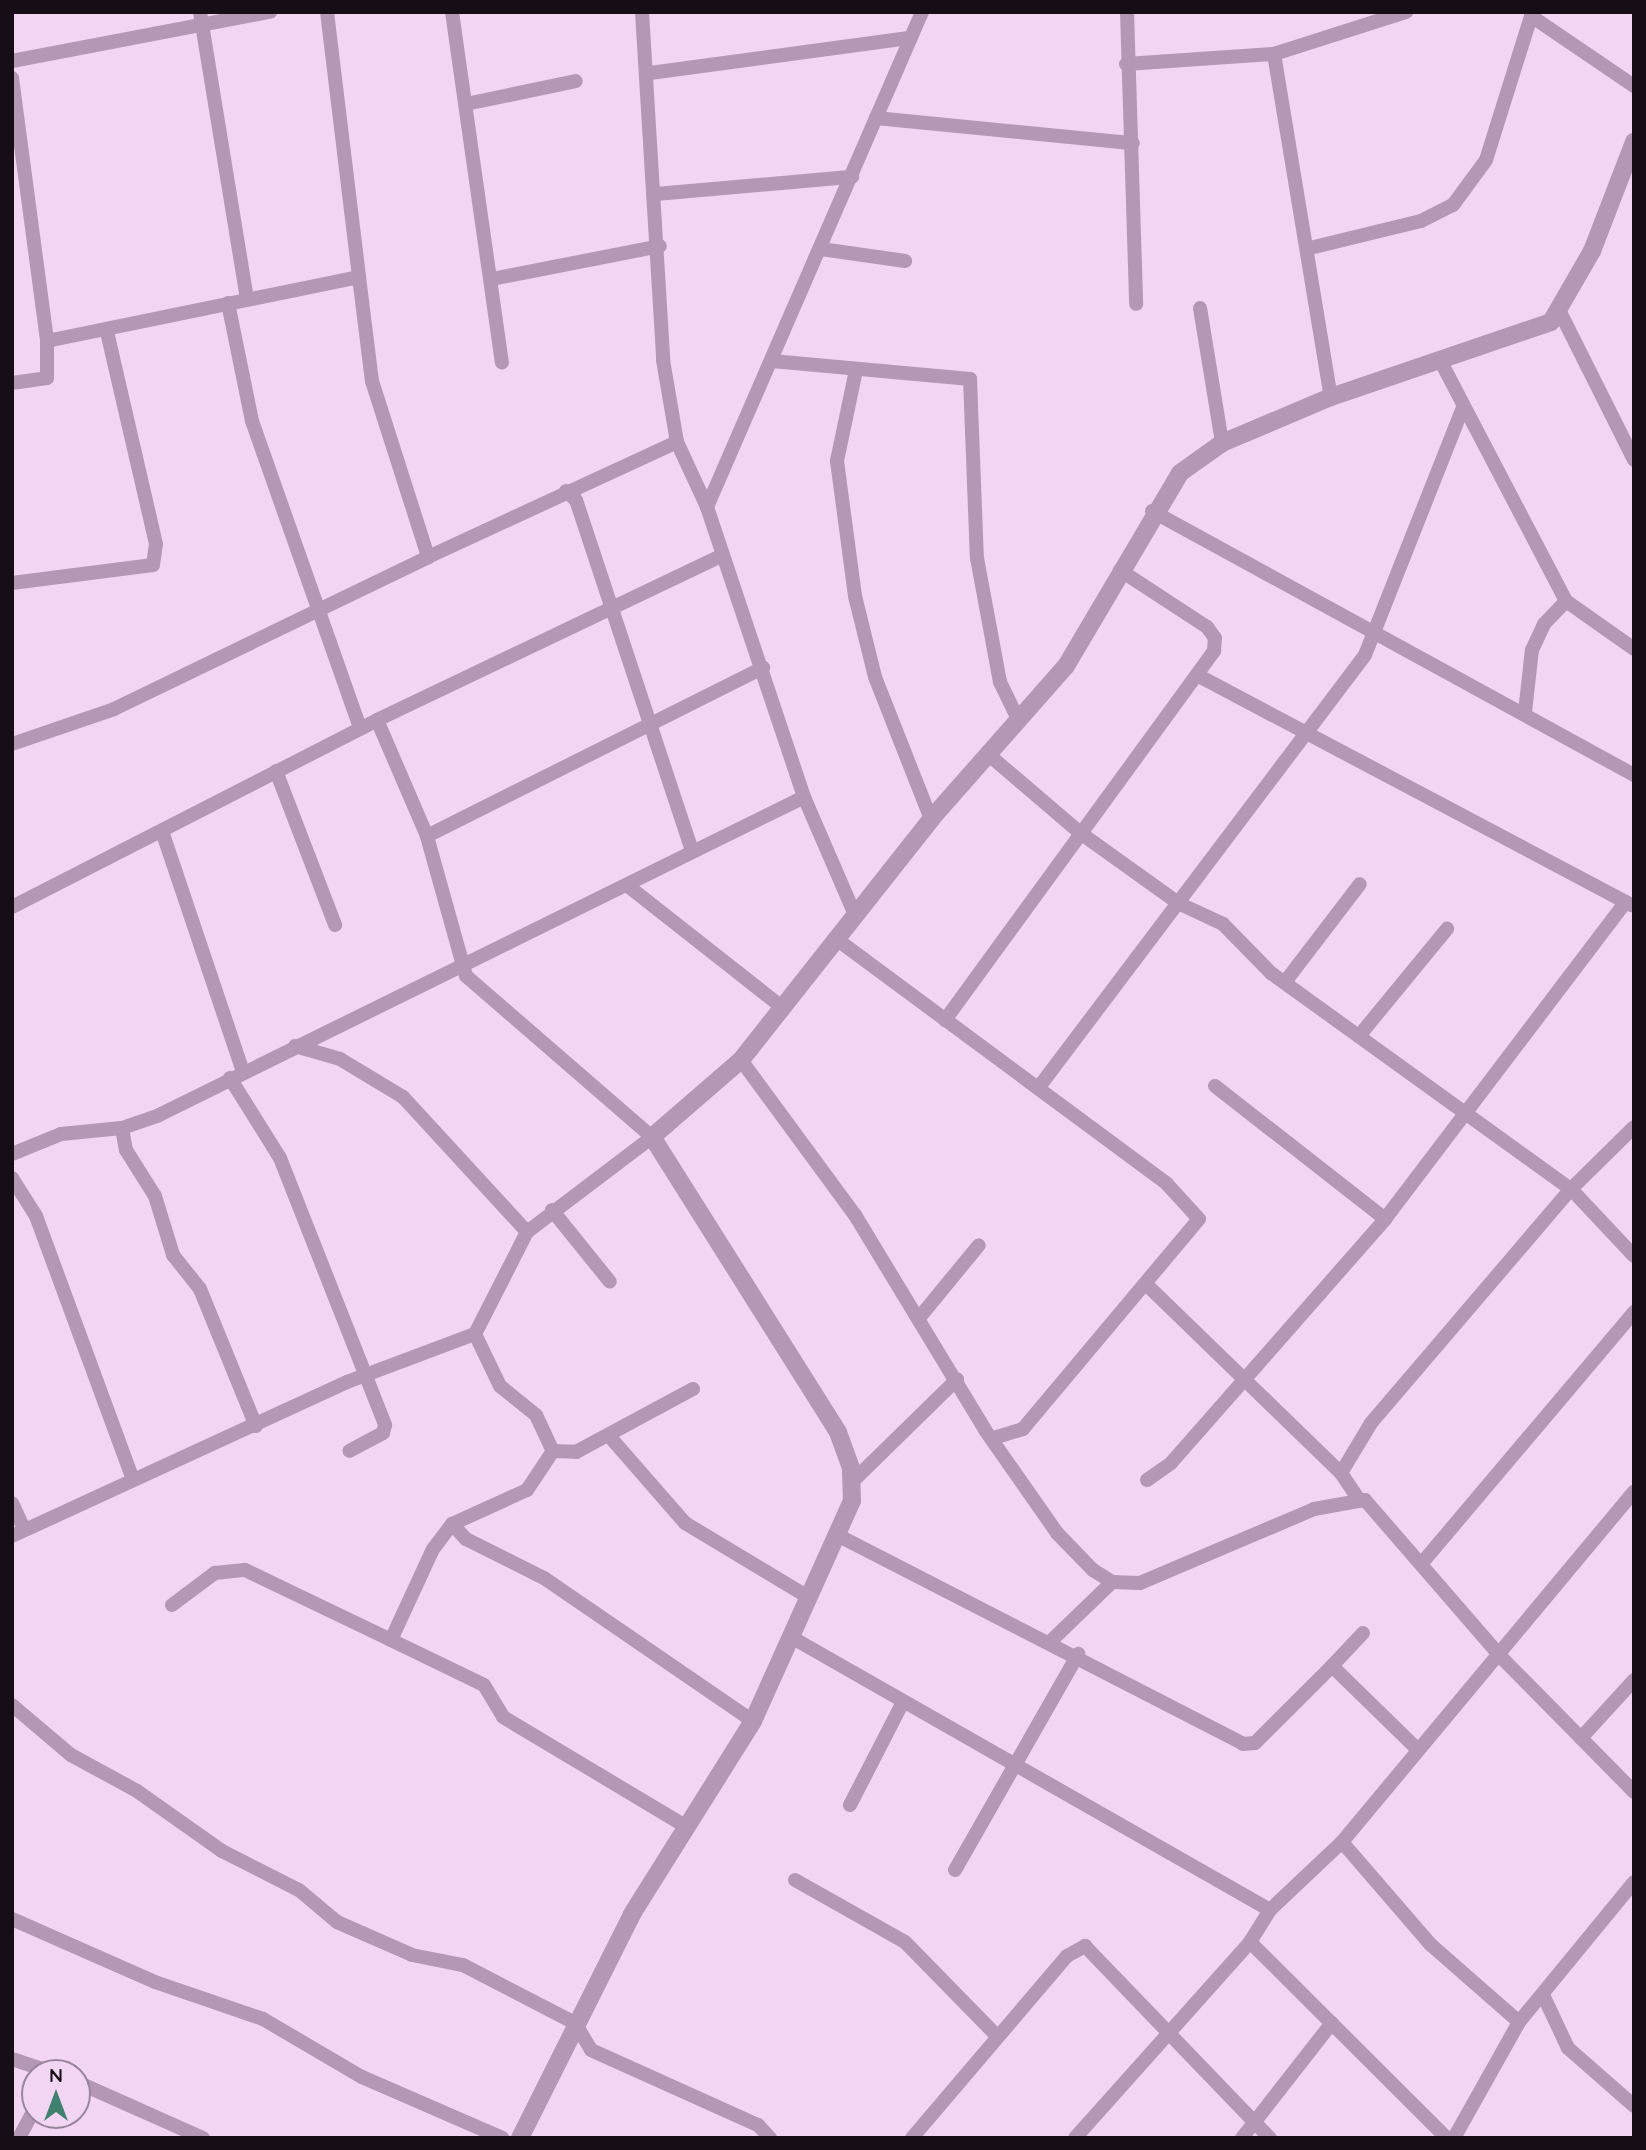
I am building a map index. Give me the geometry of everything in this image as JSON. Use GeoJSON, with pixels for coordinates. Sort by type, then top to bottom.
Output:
{"type":"FeatureCollection","features":[{"type":"Feature","properties":{"kind":"street"},"geometry":{"type":"LineString","coordinates":[[12,61],[200,19],[270,12]]}},
{"type":"Feature","properties":{"kind":"street"},"geometry":{"type":"LineString","coordinates":[[327,12],[372,381],[428,557]]}},
{"type":"Feature","properties":{"kind":"street"},"geometry":{"type":"LineString","coordinates":[[452,12],[502,362]]}},
{"type":"Feature","properties":{"kind":"street"},"geometry":{"type":"LineString","coordinates":[[642,12],[650,73],[660,246],[663,360],[677,442],[706,507],[763,668],[804,797],[856,917]]}},
{"type":"Feature","properties":{"kind":"street"},"geometry":{"type":"LineString","coordinates":[[706,507],[821,249],[922,12]]}},
{"type":"Feature","properties":{"kind":"street"},"geometry":{"type":"LineString","coordinates":[[1127,12],[1126,64],[1133,143],[1136,304]]}},
{"type":"Feature","properties":{"kind":"street"},"geometry":{"type":"LineString","coordinates":[[1126,64],[1273,54],[1406,12]]}},
{"type":"Feature","properties":{"kind":"street"},"geometry":{"type":"LineString","coordinates":[[1310,248],[1421,221],[1453,205],[1486,160],[1530,13],[1634,86]]}},
{"type":"Feature","properties":{"kind":"street"},"geometry":{"type":"LineString","coordinates":[[200,19],[247,299]]}},
{"type":"Feature","properties":{"kind":"street"},"geometry":{"type":"LineString","coordinates":[[650,73],[909,38]]}},
{"type":"Feature","properties":{"kind":"street"},"geometry":{"type":"LineString","coordinates":[[1273,54],[1310,248],[1331,397]]}},
{"type":"Feature","properties":{"kind":"street"},"geometry":{"type":"LineString","coordinates":[[12,78],[47,341],[47,378],[12,383]]}},
{"type":"Feature","properties":{"kind":"street"},"geometry":{"type":"LineString","coordinates":[[466,104],[576,81]]}},
{"type":"Feature","properties":{"kind":"street"},"geometry":{"type":"LineString","coordinates":[[876,118],[1133,143]]}},
{"type":"Feature","properties":{"kind":"street"},"geometry":{"type":"LineString","coordinates":[[12,1503],[18,1532],[132,1477],[256,1426],[362,1375],[475,1334],[527,1232],[552,1210],[652,1137],[741,1060],[931,819],[1066,666],[1152,511],[1180,473],[1222,443],[1331,397],[1539,328],[1561,314],[1609,214],[1634,142]]}},
{"type":"Feature","properties":{"kind":"street"},"geometry":{"type":"LineString","coordinates":[[656,194],[852,177]]}},
{"type":"Feature","properties":{"kind":"street"},"geometry":{"type":"LineString","coordinates":[[492,279],[660,246]]}},
{"type":"Feature","properties":{"kind":"street"},"geometry":{"type":"LineString","coordinates":[[821,249],[905,261]]}},
{"type":"Feature","properties":{"kind":"street"},"geometry":{"type":"LineString","coordinates":[[47,341],[107,332],[228,303],[359,277]]}},
{"type":"Feature","properties":{"kind":"street"},"geometry":{"type":"LineString","coordinates":[[228,303],[252,421],[360,728]]}},
{"type":"Feature","properties":{"kind":"street"},"geometry":{"type":"LineString","coordinates":[[1200,307],[1222,443]]}},
{"type":"Feature","properties":{"kind":"street"},"geometry":{"type":"LineString","coordinates":[[1561,314],[1632,452]]}},
{"type":"Feature","properties":{"kind":"street"},"geometry":{"type":"LineString","coordinates":[[12,583],[153,565],[156,544],[107,332]]}},
{"type":"Feature","properties":{"kind":"street"},"geometry":{"type":"LineString","coordinates":[[1440,360],[1566,601],[1634,649]]}},
{"type":"Feature","properties":{"kind":"street"},"geometry":{"type":"LineString","coordinates":[[772,361],[856,370],[963,376],[974,385],[970,450],[977,558],[1000,682],[1018,719]]}},
{"type":"Feature","properties":{"kind":"street"},"geometry":{"type":"LineString","coordinates":[[856,370],[836,461],[855,596],[874,677],[931,819]]}},
{"type":"Feature","properties":{"kind":"street"},"geometry":{"type":"LineString","coordinates":[[1039,1087],[1307,737],[1365,655],[1373,629],[1463,407]]}},
{"type":"Feature","properties":{"kind":"street"},"geometry":{"type":"LineString","coordinates":[[12,744],[114,709],[566,491],[677,442]]}},
{"type":"Feature","properties":{"kind":"street"},"geometry":{"type":"LineString","coordinates":[[566,491],[576,500],[691,847]]}},
{"type":"Feature","properties":{"kind":"street"},"geometry":{"type":"LineString","coordinates":[[1152,511],[1525,712],[1634,775]]}},
{"type":"Feature","properties":{"kind":"street"},"geometry":{"type":"LineString","coordinates":[[12,907],[163,834],[360,728],[611,605],[723,555]]}},
{"type":"Feature","properties":{"kind":"street"},"geometry":{"type":"LineString","coordinates":[[945,1020],[1079,832],[1196,676],[1215,638],[1120,570]]}},
{"type":"Feature","properties":{"kind":"street"},"geometry":{"type":"LineString","coordinates":[[1525,712],[1532,650],[1544,624],[1566,601]]}},
{"type":"Feature","properties":{"kind":"street"},"geometry":{"type":"LineString","coordinates":[[427,836],[649,721],[763,668]]}},
{"type":"Feature","properties":{"kind":"street"},"geometry":{"type":"LineString","coordinates":[[1147,1480],[1245,1381],[1385,1219],[1466,1115],[1532,1017],[1630,904],[1307,737],[1196,676]]}},
{"type":"Feature","properties":{"kind":"street"},"geometry":{"type":"LineString","coordinates":[[377,720],[427,836],[466,976],[652,1137],[838,1432],[852,1482],[841,1537],[808,1597],[753,1721],[685,1826],[575,2023],[520,2138]]}},
{"type":"Feature","properties":{"kind":"street"},"geometry":{"type":"LineString","coordinates":[[989,755],[1079,832],[1178,903],[1223,924],[1285,982],[1571,1189],[1634,1256]]}},
{"type":"Feature","properties":{"kind":"street"},"geometry":{"type":"LineString","coordinates":[[276,771],[335,925]]}},
{"type":"Feature","properties":{"kind":"street"},"geometry":{"type":"LineString","coordinates":[[12,1154],[61,1134],[120,1128],[237,1075],[628,886],[691,847],[804,797]]}},
{"type":"Feature","properties":{"kind":"street"},"geometry":{"type":"LineString","coordinates":[[163,834],[237,1075],[280,1158],[362,1375],[386,1429],[349,1451]]}},
{"type":"Feature","properties":{"kind":"street"},"geometry":{"type":"LineString","coordinates":[[1285,982],[1360,884]]}},
{"type":"Feature","properties":{"kind":"street"},"geometry":{"type":"LineString","coordinates":[[628,886],[782,1007]]}},
{"type":"Feature","properties":{"kind":"street"},"geometry":{"type":"LineString","coordinates":[[1359,1036],[1447,929]]}},
{"type":"Feature","properties":{"kind":"street"},"geometry":{"type":"LineString","coordinates":[[835,938],[1039,1087],[1195,1209],[1196,1230],[1023,1429],[994,1438]]}},
{"type":"Feature","properties":{"kind":"street"},"geometry":{"type":"LineString","coordinates":[[295,1046],[340,1059],[403,1097],[527,1232]]}},
{"type":"Feature","properties":{"kind":"street"},"geometry":{"type":"LineString","coordinates":[[741,1060],[855,1215],[994,1438],[1057,1533],[1112,1582],[1140,1583],[1314,1509],[1358,1498]]}},
{"type":"Feature","properties":{"kind":"street"},"geometry":{"type":"LineString","coordinates":[[1215,1086],[1385,1219]]}},
{"type":"Feature","properties":{"kind":"street"},"geometry":{"type":"LineString","coordinates":[[1341,1473],[1371,1423],[1571,1189],[1634,1127]]}},
{"type":"Feature","properties":{"kind":"street"},"geometry":{"type":"LineString","coordinates":[[120,1128],[155,1196],[173,1255],[200,1289],[256,1426]]}},
{"type":"Feature","properties":{"kind":"street"},"geometry":{"type":"LineString","coordinates":[[12,1178],[36,1216],[132,1477]]}},
{"type":"Feature","properties":{"kind":"street"},"geometry":{"type":"LineString","coordinates":[[552,1210],[610,1282]]}},
{"type":"Feature","properties":{"kind":"street"},"geometry":{"type":"LineString","coordinates":[[919,1318],[979,1245]]}},
{"type":"Feature","properties":{"kind":"street"},"geometry":{"type":"LineString","coordinates":[[1148,1286],[1341,1473],[1358,1498],[1385,1518],[1500,1656],[1634,1792]]}},
{"type":"Feature","properties":{"kind":"street"},"geometry":{"type":"LineString","coordinates":[[1422,1563],[1634,1312]]}},
{"type":"Feature","properties":{"kind":"street"},"geometry":{"type":"LineString","coordinates":[[475,1334],[500,1386],[536,1415],[552,1451]]}},
{"type":"Feature","properties":{"kind":"street"},"geometry":{"type":"LineString","coordinates":[[852,1482],[957,1379]]}},
{"type":"Feature","properties":{"kind":"street"},"geometry":{"type":"LineString","coordinates":[[552,1451],[576,1452],[610,1437],[652,1406],[693,1389]]}},
{"type":"Feature","properties":{"kind":"street"},"geometry":{"type":"LineString","coordinates":[[610,1437],[685,1522],[808,1597]]}},
{"type":"Feature","properties":{"kind":"street"},"geometry":{"type":"LineString","coordinates":[[391,1640],[433,1549],[453,1524],[527,1490],[552,1451]]}},
{"type":"Feature","properties":{"kind":"street"},"geometry":{"type":"LineString","coordinates":[[1075,2138],[1167,2030],[1250,1942],[1270,1910],[1342,1842],[1500,1656],[1634,1492]]}},
{"type":"Feature","properties":{"kind":"street"},"geometry":{"type":"LineString","coordinates":[[453,1524],[466,1539],[544,1578],[753,1721]]}},
{"type":"Feature","properties":{"kind":"street"},"geometry":{"type":"LineString","coordinates":[[841,1537],[1077,1654],[1242,1744],[1255,1743],[1363,1633]]}},
{"type":"Feature","properties":{"kind":"street"},"geometry":{"type":"LineString","coordinates":[[172,1605],[215,1573],[245,1570],[484,1685],[503,1717],[685,1826]]}},
{"type":"Feature","properties":{"kind":"street"},"geometry":{"type":"LineString","coordinates":[[1051,1641],[1112,1582]]}},
{"type":"Feature","properties":{"kind":"street"},"geometry":{"type":"LineString","coordinates":[[791,1637],[902,1704],[1015,1764],[1270,1910]]}},
{"type":"Feature","properties":{"kind":"street"},"geometry":{"type":"LineString","coordinates":[[956,1870],[1077,1654]]}},
{"type":"Feature","properties":{"kind":"street"},"geometry":{"type":"LineString","coordinates":[[1332,1666],[1418,1750]]}},
{"type":"Feature","properties":{"kind":"street"},"geometry":{"type":"LineString","coordinates":[[1581,1738],[1634,1680]]}},
{"type":"Feature","properties":{"kind":"street"},"geometry":{"type":"LineString","coordinates":[[850,1805],[902,1704]]}},
{"type":"Feature","properties":{"kind":"street"},"geometry":{"type":"LineString","coordinates":[[12,1706],[71,1755],[137,1791],[222,1851],[299,1890],[337,1922],[412,1955],[449,1959],[575,2023],[591,2050],[758,2125],[770,2138]]}},
{"type":"Feature","properties":{"kind":"street"},"geometry":{"type":"LineString","coordinates":[[1342,1842],[1430,1944],[1519,2022]]}},
{"type":"Feature","properties":{"kind":"street"},"geometry":{"type":"LineString","coordinates":[[795,1880],[905,1942],[997,2036]]}},
{"type":"Feature","properties":{"kind":"street"},"geometry":{"type":"LineString","coordinates":[[1454,2138],[1519,2022],[1544,1997],[1634,1882]]}},
{"type":"Feature","properties":{"kind":"street"},"geometry":{"type":"LineString","coordinates":[[12,1919],[155,1982],[263,2019],[362,2077],[502,2138]]}},
{"type":"Feature","properties":{"kind":"street"},"geometry":{"type":"LineString","coordinates":[[1250,1942],[1447,2138]]}},
{"type":"Feature","properties":{"kind":"street"},"geometry":{"type":"LineString","coordinates":[[912,2138],[1066,1956],[1085,1946],[1270,2138]]}},
{"type":"Feature","properties":{"kind":"street"},"geometry":{"type":"LineString","coordinates":[[1544,1997],[1568,2048],[1634,2106]]}},
{"type":"Feature","properties":{"kind":"street"},"geometry":{"type":"LineString","coordinates":[[1242,2138],[1332,2023]]}},
{"type":"Feature","properties":{"kind":"street"},"geometry":{"type":"LineString","coordinates":[[91,2088],[203,2138]]}}]}
